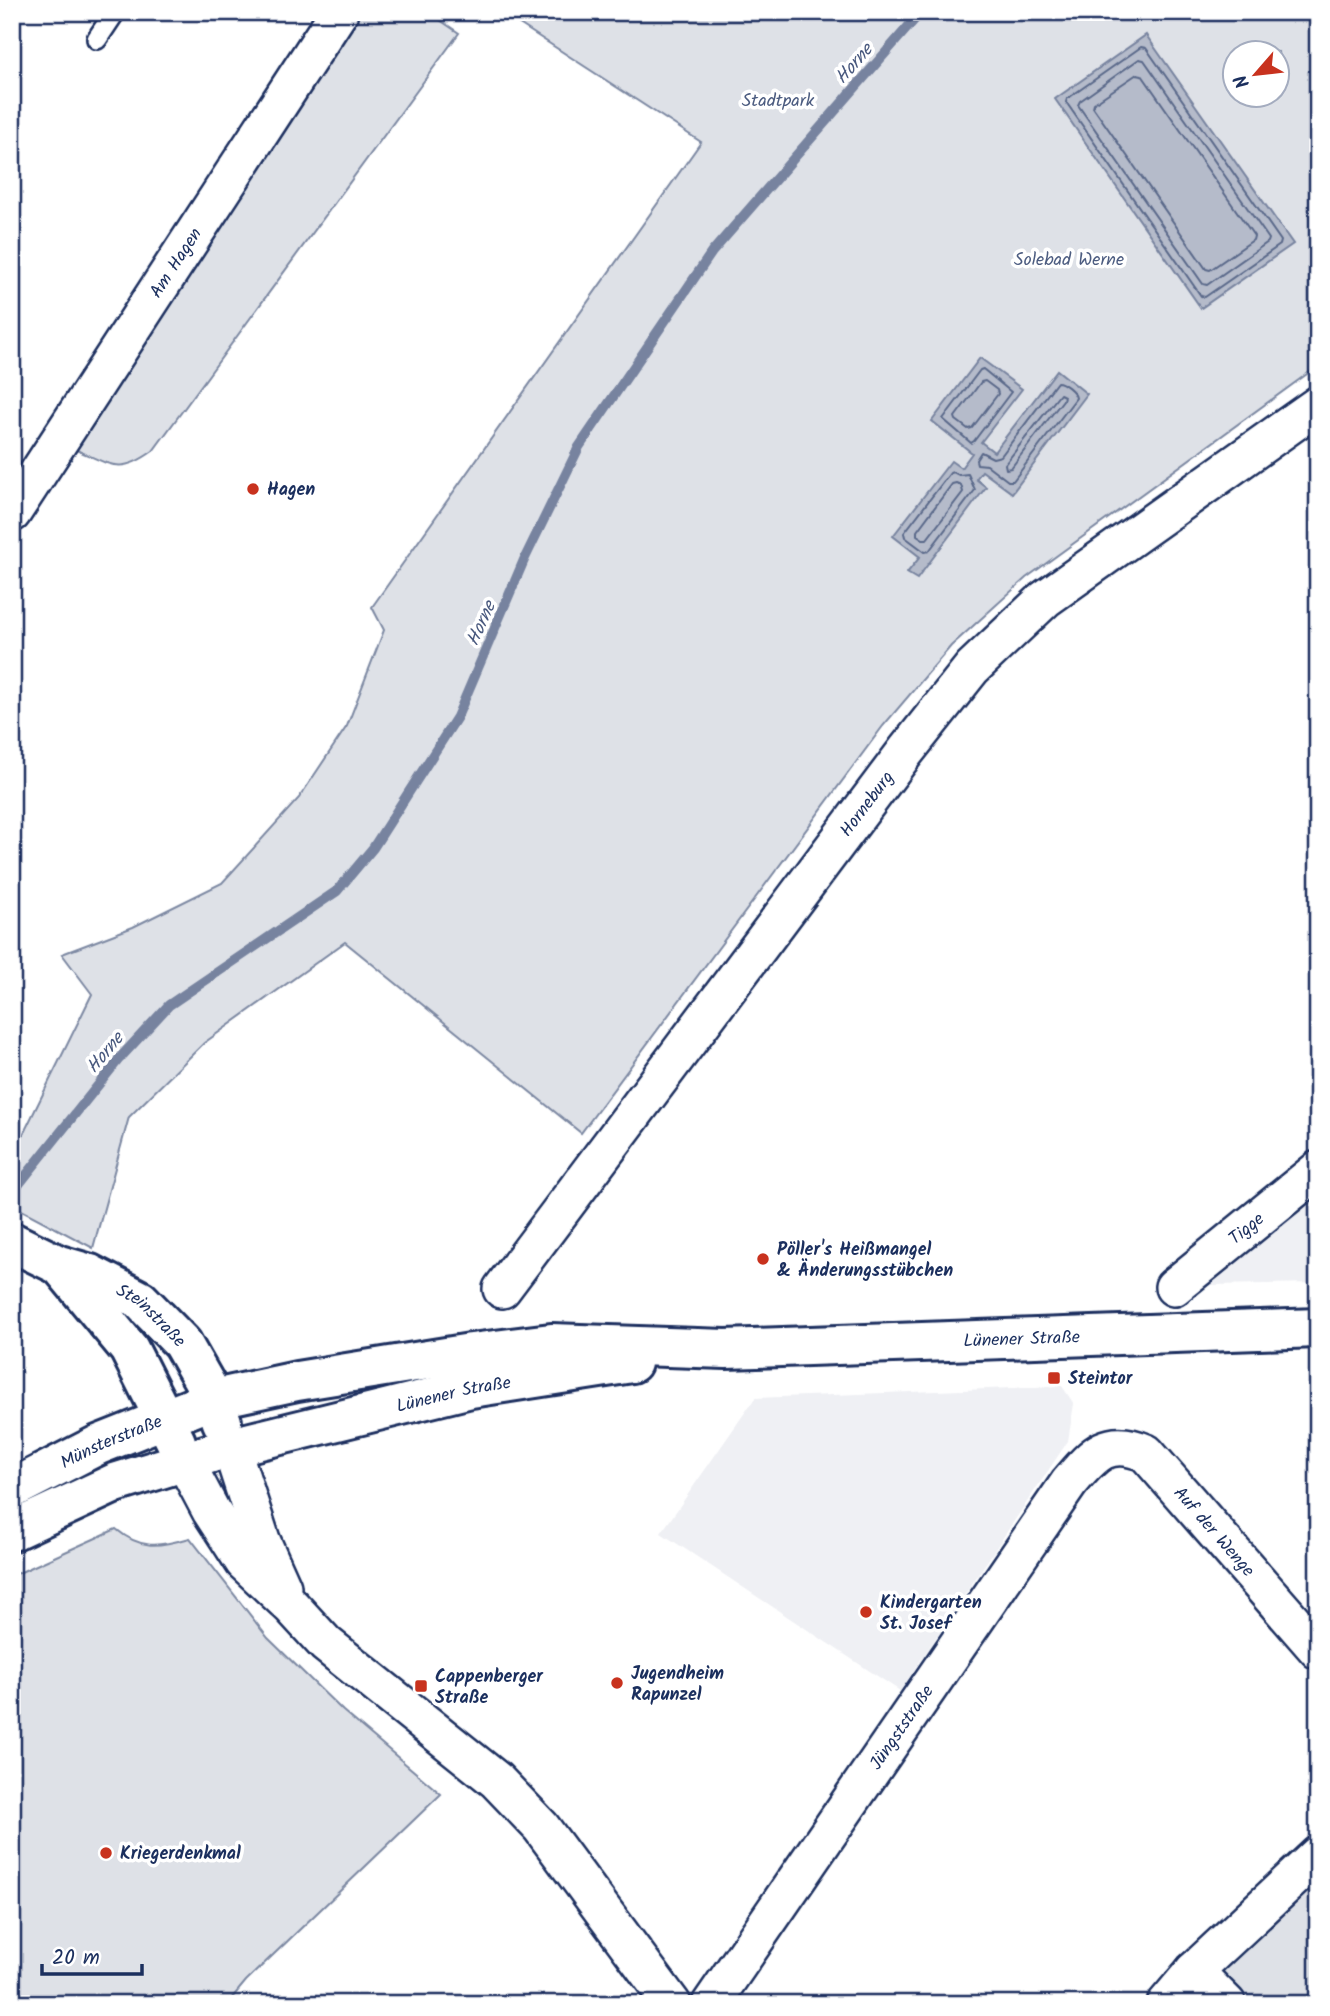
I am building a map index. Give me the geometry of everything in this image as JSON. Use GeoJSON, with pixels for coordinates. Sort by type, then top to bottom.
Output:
{"type":"FeatureCollection","features":[{"type":"Feature","properties":{"kind":"main road","name":"Steinstraße"},"geometry":{"type":"LineString","coordinates":[[16,1244],[59,1265],[90,1274],[140,1300],[182,1343],[214,1399],[231,1447]]}},
{"type":"Feature","properties":{"kind":"main road","name":"Steinstraße"},"geometry":{"type":"LineString","coordinates":[[59,1265],[129,1349],[166,1418],[184,1460]]}},
{"type":"Feature","properties":{"kind":"main road","name":"Lünener Straße"},"geometry":{"type":"LineString","coordinates":[[214,1399],[404,1362],[551,1343],[726,1349],[1318,1328]]}},
{"type":"Feature","properties":{"kind":"main road","name":"Lünener Straße"},"geometry":{"type":"LineString","coordinates":[[184,1460],[471,1388],[726,1349]]}},
{"type":"Feature","properties":{"kind":"main road","name":"Münsterstraße"},"geometry":{"type":"LineString","coordinates":[[12,1489],[98,1445],[214,1399]]}},
{"type":"Feature","properties":{"kind":"main road"},"geometry":{"type":"LineString","coordinates":[[12,1531],[115,1483],[184,1460]]}},
{"type":"Feature","properties":{"kind":"street","name":"Am Hagen"},"geometry":{"type":"LineString","coordinates":[[12,513],[339,12]]}},
{"type":"Feature","properties":{"kind":"street","name":"Horneburg"},"geometry":{"type":"LineString","coordinates":[[502,1289],[906,751],[972,668],[1045,599],[1318,405]]}},
{"type":"Feature","properties":{"kind":"street","name":"Tigge"},"geometry":{"type":"LineString","coordinates":[[1174,1287],[1318,1170]]}},
{"type":"Feature","properties":{"kind":"street","name":"Auf der Wenge"},"geometry":{"type":"LineString","coordinates":[[1097,1454],[1118,1445],[1130,1446],[1146,1453],[1318,1650]]}},
{"type":"Feature","properties":{"kind":"street"},"geometry":{"type":"LineString","coordinates":[[231,1447],[261,1540],[292,1607]]}},
{"type":"Feature","properties":{"kind":"street","name":"Jüngststraße"},"geometry":{"type":"LineString","coordinates":[[711,2004],[1069,1483],[1097,1454]]}},
{"type":"Feature","properties":{"kind":"street"},"geometry":{"type":"LineString","coordinates":[[184,1460],[244,1562],[292,1607],[326,1644],[496,1780],[533,1818],[672,2004]]}},
{"type":"Feature","properties":{"kind":"street"},"geometry":{"type":"LineString","coordinates":[[1166,2004],[1194,1971],[1318,1855]]}},
{"type":"Feature","properties":{"kind":"street"},"geometry":{"type":"LineString","coordinates":[[1194,1971],[1227,2004]]}},
{"type":"Feature","properties":{"kind":"lane"},"geometry":{"type":"LineString","coordinates":[[97,38],[115,12]]}},
{"type":"Feature","properties":{"kind":"shaded area"},"geometry":{"type":"Polygon","coordinates":[[[1318,1190],[1318,1283],[1211,1285],[1318,1190]]]}},
{"type":"Feature","properties":{"kind":"shaded area","name":"Kindergarten St. Josef"},"geometry":{"type":"Polygon","coordinates":[[[1062,1386],[1074,1404],[1068,1441],[900,1691],[661,1533],[755,1398],[1062,1386]]]}},
{"type":"Feature","properties":{"kind":"green space"},"geometry":{"type":"Polygon","coordinates":[[[358,12],[428,12],[459,33],[153,451],[131,463],[114,465],[74,449],[358,12]]]}},
{"type":"Feature","properties":{"kind":"green space","name":"Solebad Werne"},"geometry":{"type":"Polygon","coordinates":[[[501,12],[1318,12],[1318,366],[1026,578],[951,646],[883,726],[581,1133],[345,942],[204,1043],[129,1117],[93,1248],[12,1205],[12,1157],[92,994],[62,954],[133,927],[222,883],[299,798],[347,726],[384,630],[372,607],[701,142],[501,12]]]}},
{"type":"Feature","properties":{"kind":"green space"},"geometry":{"type":"Polygon","coordinates":[[[116,1529],[134,1541],[151,1545],[190,1538],[268,1638],[343,1711],[441,1794],[246,1981],[227,2004],[12,2004],[12,1576],[116,1529]]]}},
{"type":"Feature","properties":{"kind":"green space"},"geometry":{"type":"Polygon","coordinates":[[[1318,1878],[1318,2004],[1251,2004],[1219,1971],[1318,1878]]]}},
{"type":"Feature","properties":{"kind":"water"},"geometry":{"type":"Polygon","coordinates":[[[1146,35],[1293,244],[1201,308],[1055,99],[1146,35]]]}},
{"type":"Feature","properties":{"kind":"water"},"geometry":{"type":"Polygon","coordinates":[[[980,358],[1022,389],[981,442],[994,452],[1057,370],[1087,394],[1012,493],[982,471],[976,479],[986,487],[917,579],[907,573],[920,557],[893,536],[951,461],[961,468],[972,453],[932,421],[980,358]]]}},
{"type":"Feature","properties":{"kind":"waterway","name":"Horne"},"geometry":{"type":"LineString","coordinates":[[12,1193],[119,1059],[169,1005],[337,891],[373,848],[457,717],[524,560],[579,447],[712,252],[921,12]]}},
{"type":"Feature","properties":{"kind":"place","name":"Hagen"},"geometry":{"type":"Point","coordinates":[253,489]}},
{"type":"Feature","properties":{"kind":"place","name":"Pöller's Heißmangel & Änderungsstübchen"},"geometry":{"type":"Point","coordinates":[763,1259]}},
{"type":"Feature","properties":{"kind":"place","name":"Steintor"},"geometry":{"type":"Point","coordinates":[1054,1378]}},
{"type":"Feature","properties":{"kind":"place","name":"Kindergarten St. Josef"},"geometry":{"type":"Point","coordinates":[866,1612]}},
{"type":"Feature","properties":{"kind":"place","name":"Jugendheim Rapunzel"},"geometry":{"type":"Point","coordinates":[617,1683]}},
{"type":"Feature","properties":{"kind":"place","name":"Cappenberger Straße"},"geometry":{"type":"Point","coordinates":[421,1686]}},
{"type":"Feature","properties":{"kind":"place","name":"Kriegerdenkmal"},"geometry":{"type":"Point","coordinates":[106,1853]}},
{"type":"Feature","properties":{"kind":"park label","name":"Stadtpark"},"geometry":{"type":"Point","coordinates":[778,100]}}]}
